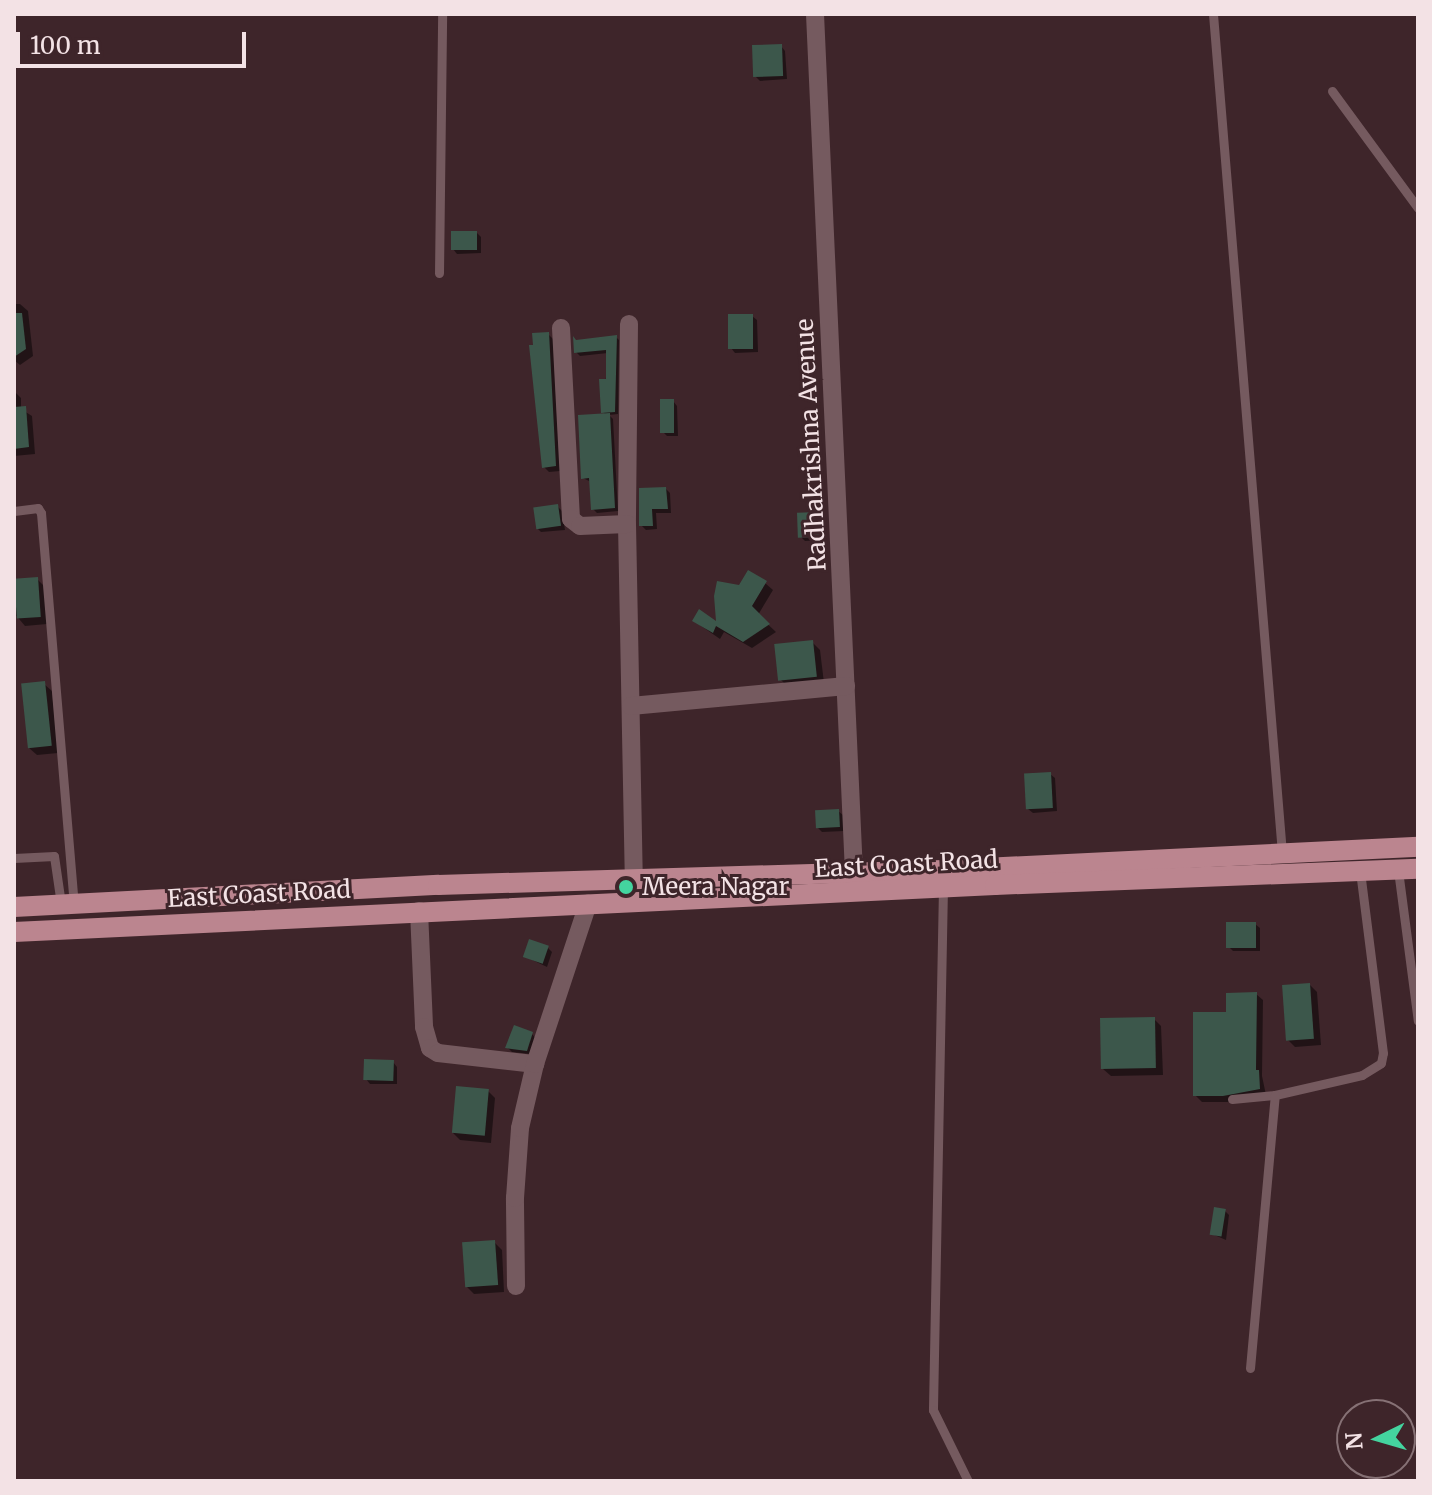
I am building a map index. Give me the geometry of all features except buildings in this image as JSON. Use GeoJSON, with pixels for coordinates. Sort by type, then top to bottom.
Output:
{"type":"FeatureCollection","features":[{"type":"Feature","properties":{"kind":"main road","name":"East Coast Road"},"geometry":{"type":"LineString","coordinates":[[14,907],[438,885],[854,873],[1418,847]]}},
{"type":"Feature","properties":{"kind":"main road","name":"East Coast Road"},"geometry":{"type":"LineString","coordinates":[[14,932],[419,911],[1408,868]]}},
{"type":"Feature","properties":{"kind":"street","name":"Radhakrishna Avenue"},"geometry":{"type":"LineString","coordinates":[[815,14],[854,873]]}},
{"type":"Feature","properties":{"kind":"street"},"geometry":{"type":"LineString","coordinates":[[629,324],[627,524],[634,879]]}},
{"type":"Feature","properties":{"kind":"street"},"geometry":{"type":"LineString","coordinates":[[561,328],[571,519],[580,526],[627,524]]}},
{"type":"Feature","properties":{"kind":"street"},"geometry":{"type":"LineString","coordinates":[[631,706],[846,686]]}},
{"type":"Feature","properties":{"kind":"street"},"geometry":{"type":"LineString","coordinates":[[516,1286],[515,1198],[520,1128],[535,1064],[588,904]]}},
{"type":"Feature","properties":{"kind":"street"},"geometry":{"type":"LineString","coordinates":[[419,911],[424,1027],[430,1048],[438,1053],[535,1064]]}},
{"type":"Feature","properties":{"kind":"lane"},"geometry":{"type":"LineString","coordinates":[[439,273],[442,14]]}},
{"type":"Feature","properties":{"kind":"lane"},"geometry":{"type":"LineString","coordinates":[[1213,14],[1282,853]]}},
{"type":"Feature","properties":{"kind":"lane"},"geometry":{"type":"LineString","coordinates":[[1332,91],[1418,208]]}},
{"type":"Feature","properties":{"kind":"lane"},"geometry":{"type":"LineString","coordinates":[[14,511],[38,508],[41,513],[67,904]]}},
{"type":"Feature","properties":{"kind":"lane"},"geometry":{"type":"LineString","coordinates":[[14,858],[52,854],[67,904]]}},
{"type":"Feature","properties":{"kind":"lane"},"geometry":{"type":"LineString","coordinates":[[1408,868],[1418,1021]]}},
{"type":"Feature","properties":{"kind":"lane"},"geometry":{"type":"LineString","coordinates":[[1232,1099],[1275,1095],[1362,1075],[1381,1063],[1383,1053],[1360,870]]}},
{"type":"Feature","properties":{"kind":"lane"},"geometry":{"type":"LineString","coordinates":[[943,887],[933,1410],[968,1481]]}},
{"type":"Feature","properties":{"kind":"lane"},"geometry":{"type":"LineString","coordinates":[[1250,1368],[1275,1095]]}},
{"type":"Feature","properties":{"kind":"place","name":"Meera Nagar"},"geometry":{"type":"Point","coordinates":[626,887]}}]}
